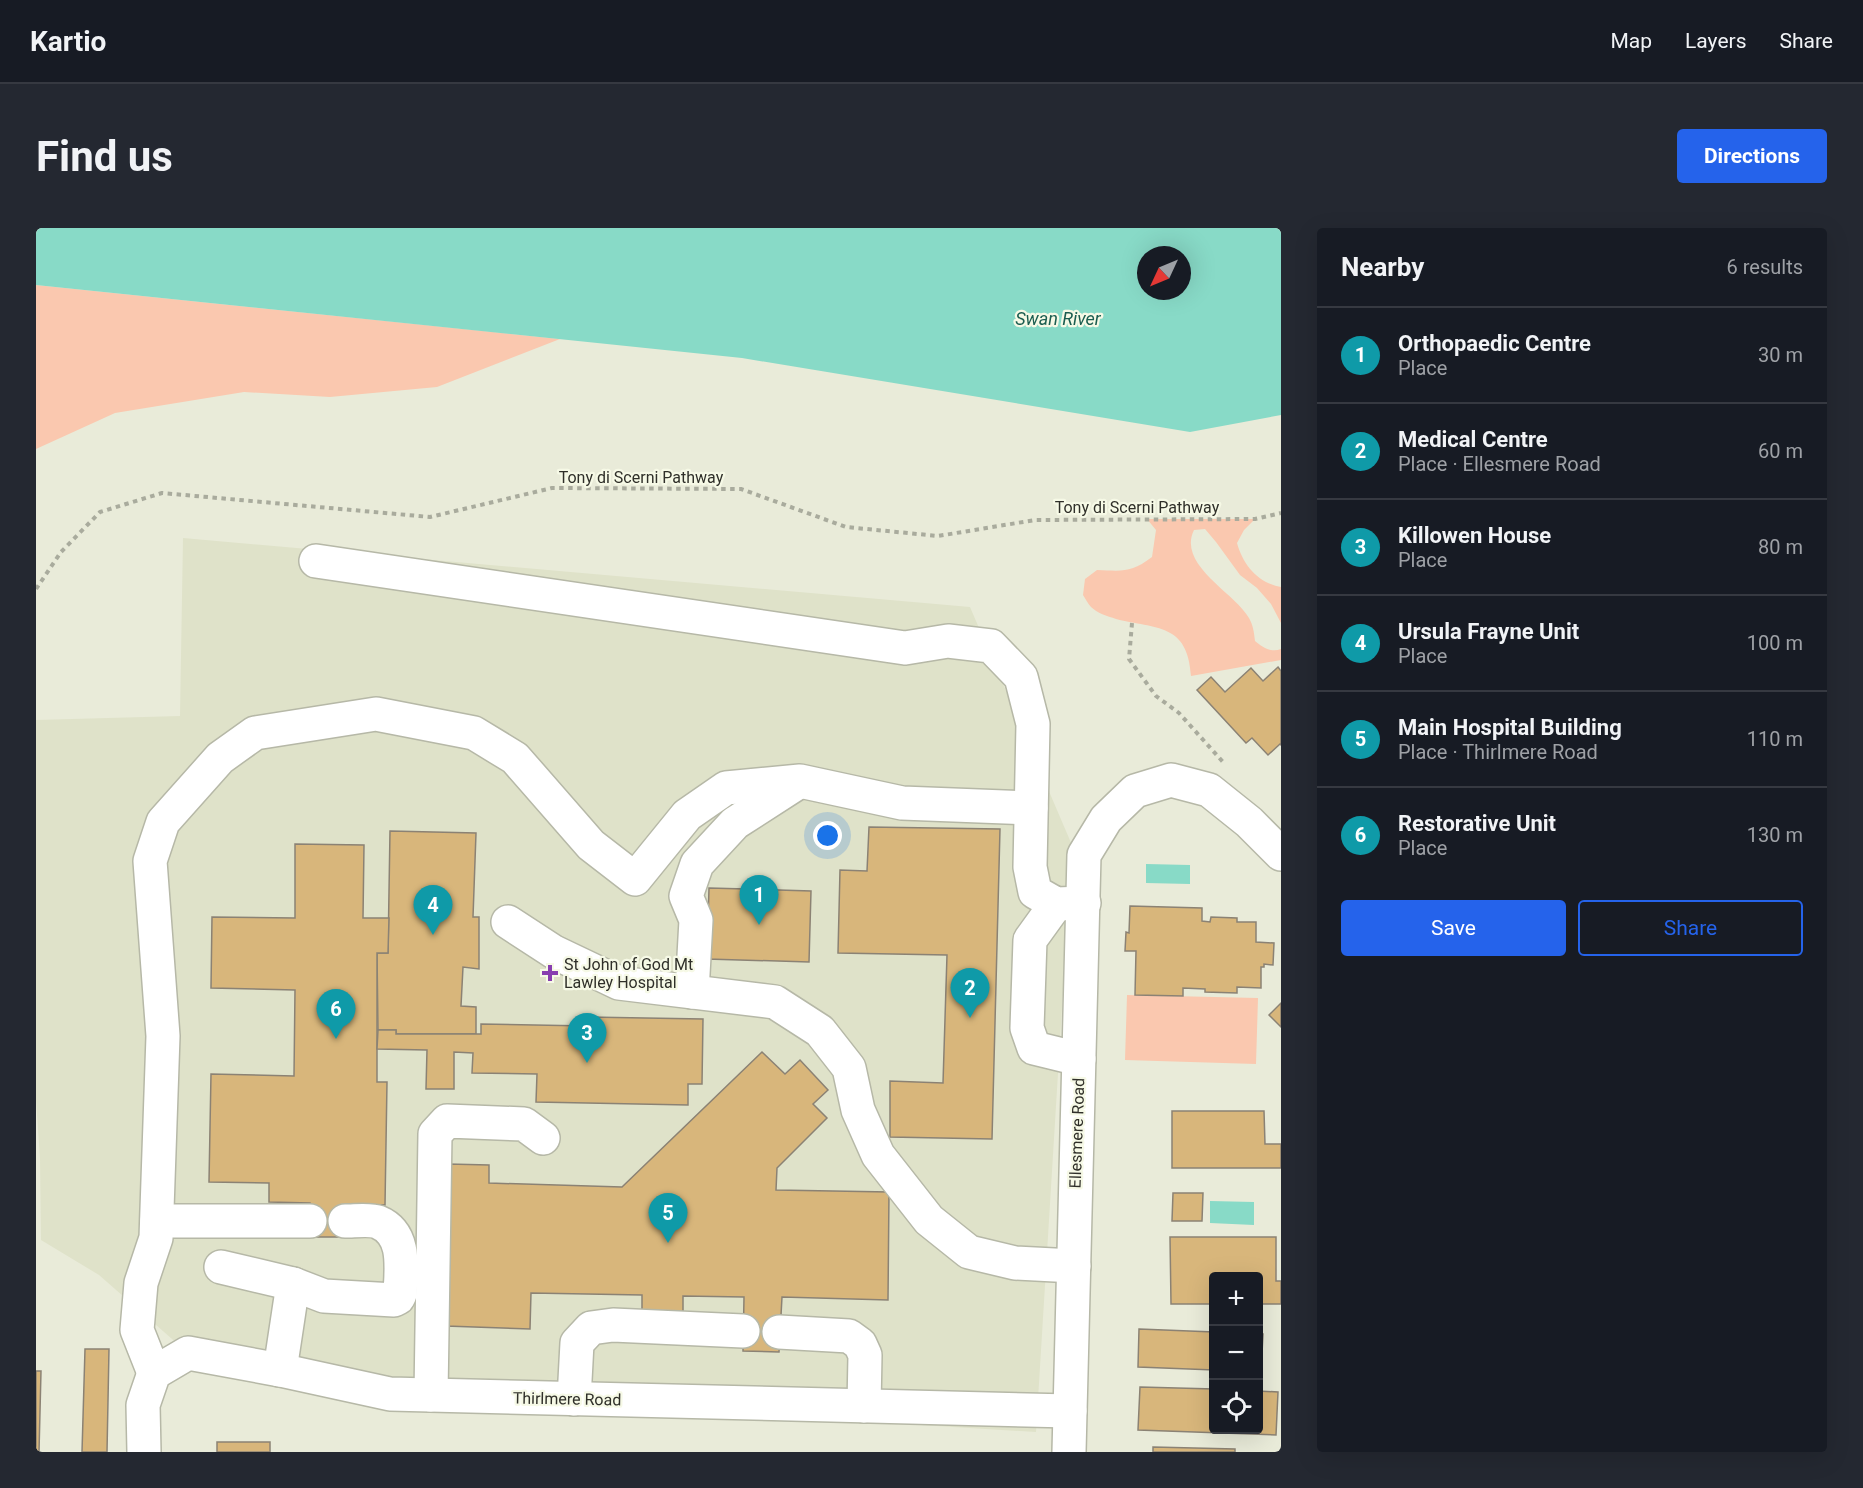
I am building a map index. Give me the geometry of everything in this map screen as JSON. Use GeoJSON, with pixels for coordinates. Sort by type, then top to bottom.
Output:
{"type":"FeatureCollection","features":[{"type":"Feature","properties":{"kind":"street"},"geometry":{"type":"LineString","coordinates":[[316,561],[905,648],[948,641],[991,646],[1021,678],[1033,724],[1030,867],[1035,891],[1070,903],[1030,940],[1027,1028],[1034,1048],[1080,1059]]}},
{"type":"Feature","properties":{"kind":"street"},"geometry":{"type":"LineString","coordinates":[[144,1452],[143,1405],[154,1373],[137,1330],[141,1283],[156,1239],[163,1036],[150,861],[163,822],[220,758],[255,733],[376,714],[474,733],[515,758],[591,845],[635,879],[687,815],[726,788],[800,781],[902,803],[1030,808]]}},
{"type":"Feature","properties":{"kind":"street","name":"Ellesmere Road"},"geometry":{"type":"LineString","coordinates":[[1069,1452],[1080,1059],[1070,903],[1084,855],[1106,819],[1135,792],[1171,780],[1209,790],[1249,822],[1281,854]]}},
{"type":"Feature","properties":{"kind":"street"},"geometry":{"type":"LineString","coordinates":[[692,992],[696,920],[686,896],[697,864],[735,823],[800,781]]}},
{"type":"Feature","properties":{"kind":"street"},"geometry":{"type":"LineString","coordinates":[[508,922],[554,952],[619,983],[775,1002],[820,1031],[849,1068],[858,1110],[878,1155],[929,1220],[969,1252],[1015,1263],[1074,1266]]}},
{"type":"Feature","properties":{"kind":"street"},"geometry":{"type":"LineString","coordinates":[[431,1395],[435,1134],[447,1121],[524,1124],[543,1138]]}},
{"type":"Feature","properties":{"kind":"street"},"geometry":{"type":"LineString","coordinates":[[157,1221],[310,1221]]}},
{"type":"Feature","properties":{"kind":"street"},"geometry":{"type":"LineString","coordinates":[[221,1267],[293,1284],[324,1296],[394,1300],[398,1298],[401,1254],[399,1243],[394,1235],[377,1221],[345,1221]]}},
{"type":"Feature","properties":{"kind":"street"},"geometry":{"type":"LineString","coordinates":[[280,1370],[293,1284]]}},
{"type":"Feature","properties":{"kind":"street"},"geometry":{"type":"LineString","coordinates":[[574,1399],[577,1342],[591,1328],[613,1325],[743,1331]]}},
{"type":"Feature","properties":{"kind":"street"},"geometry":{"type":"LineString","coordinates":[[779,1332],[849,1336],[860,1344],[865,1355],[864,1406]]}},
{"type":"Feature","properties":{"kind":"street","name":"Thirlmere Road"},"geometry":{"type":"LineString","coordinates":[[154,1373],[188,1353],[390,1394],[1070,1412]]}},
{"type":"Feature","properties":{"kind":"path","name":"Tony di Scerni Pathway"},"geometry":{"type":"LineString","coordinates":[[36,589],[61,552],[100,512],[162,493],[430,517],[552,488],[741,489],[846,527],[938,536],[1035,520],[1256,519],[1281,513]]}},
{"type":"Feature","properties":{"kind":"path"},"geometry":{"type":"LineString","coordinates":[[1132,623],[1129,659],[1156,696],[1179,713],[1224,763]]}},
{"type":"Feature","properties":{"kind":"shaded area"},"geometry":{"type":"Polygon","coordinates":[[[36,285],[560,339],[437,387],[330,397],[244,392],[115,413],[36,449],[36,285]]]}},
{"type":"Feature","properties":{"kind":"shaded area"},"geometry":{"type":"Polygon","coordinates":[[[1147,519],[1255,519],[1244,530],[1237,543],[1243,559],[1253,572],[1265,582],[1281,587],[1281,623],[1271,604],[1257,588],[1240,575],[1205,529],[1194,530],[1191,543],[1193,555],[1210,577],[1242,608],[1249,618],[1255,641],[1270,650],[1281,649],[1281,660],[1191,676],[1189,659],[1184,646],[1176,637],[1157,627],[1109,617],[1091,607],[1083,595],[1085,579],[1097,570],[1126,570],[1152,557],[1156,530],[1147,519]]]}},
{"type":"Feature","properties":{"kind":"shaded area","name":"St John of God Mt Lawley Hospital"},"geometry":{"type":"Polygon","coordinates":[[[183,538],[970,607],[1072,845],[1036,1432],[431,1395],[188,1353],[99,1275],[41,1240],[40,1158],[36,1100],[36,720],[180,716],[183,538]]]}},
{"type":"Feature","properties":{"kind":"shaded area"},"geometry":{"type":"Polygon","coordinates":[[[1127,995],[1258,998],[1256,1064],[1125,1060],[1127,995]]]}},
{"type":"Feature","properties":{"kind":"water","name":"Swan River"},"geometry":{"type":"Polygon","coordinates":[[[36,228],[1281,228],[1281,415],[1190,432],[742,358],[36,285],[36,228]]]}},
{"type":"Feature","properties":{"kind":"water"},"geometry":{"type":"Polygon","coordinates":[[[1146,864],[1190,865],[1190,884],[1146,883],[1146,864]]]}},
{"type":"Feature","properties":{"kind":"water"},"geometry":{"type":"Polygon","coordinates":[[[1210,1201],[1254,1202],[1254,1225],[1210,1223],[1210,1201]]]}},
{"type":"Feature","properties":{"kind":"building"},"geometry":{"type":"Polygon","coordinates":[[[1278,667],[1281,671],[1281,745],[1268,755],[1252,738],[1246,743],[1197,690],[1211,677],[1225,692],[1251,668],[1263,681],[1278,667]]]}},
{"type":"Feature","properties":{"kind":"building"},"geometry":{"type":"Polygon","coordinates":[[[869,827],[1000,829],[992,1139],[890,1137],[890,1081],[943,1083],[947,955],[838,953],[840,870],[867,871],[869,827]]]}},
{"type":"Feature","properties":{"kind":"building"},"geometry":{"type":"Polygon","coordinates":[[[390,831],[476,833],[473,917],[479,917],[479,969],[463,967],[461,1006],[476,1007],[476,1034],[396,1034],[396,1030],[378,1030],[377,953],[388,953],[390,831]]]}},
{"type":"Feature","properties":{"kind":"building"},"geometry":{"type":"Polygon","coordinates":[[[295,844],[364,845],[363,918],[389,918],[388,953],[377,953],[377,1082],[387,1082],[385,1205],[346,1204],[345,1237],[310,1237],[310,1203],[269,1202],[269,1183],[209,1182],[211,1074],[294,1076],[295,990],[211,988],[212,917],[295,918],[295,844]]]}},
{"type":"Feature","properties":{"kind":"building"},"geometry":{"type":"Polygon","coordinates":[[[709,888],[811,891],[809,962],[707,959],[709,888]]]}},
{"type":"Feature","properties":{"kind":"building"},"geometry":{"type":"Polygon","coordinates":[[[1130,906],[1202,908],[1202,921],[1210,922],[1211,917],[1237,918],[1237,922],[1256,922],[1256,942],[1274,943],[1273,965],[1264,964],[1264,967],[1261,967],[1261,988],[1237,987],[1237,993],[1205,992],[1205,989],[1183,988],[1183,996],[1135,995],[1136,951],[1125,951],[1126,932],[1129,933],[1130,906]]]}},
{"type":"Feature","properties":{"kind":"building"},"geometry":{"type":"Polygon","coordinates":[[[1281,1003],[1281,1027],[1269,1015],[1281,1003]]]}},
{"type":"Feature","properties":{"kind":"building"},"geometry":{"type":"Polygon","coordinates":[[[587,1017],[703,1019],[702,1084],[688,1084],[688,1105],[536,1102],[537,1074],[472,1073],[473,1053],[454,1052],[454,1089],[426,1089],[427,1050],[377,1049],[378,1030],[396,1030],[396,1034],[481,1034],[481,1024],[587,1026],[587,1017]]]}},
{"type":"Feature","properties":{"kind":"building"},"geometry":{"type":"Polygon","coordinates":[[[762,1052],[785,1074],[800,1060],[828,1090],[813,1104],[827,1118],[777,1168],[776,1190],[889,1192],[888,1300],[782,1297],[779,1352],[743,1351],[744,1297],[683,1296],[683,1316],[642,1316],[642,1295],[531,1293],[530,1329],[446,1326],[448,1164],[489,1165],[489,1183],[622,1187],[762,1052]]]}},
{"type":"Feature","properties":{"kind":"building"},"geometry":{"type":"Polygon","coordinates":[[[1172,1111],[1264,1111],[1265,1144],[1281,1144],[1281,1168],[1172,1168],[1172,1111]]]}},
{"type":"Feature","properties":{"kind":"building"},"geometry":{"type":"Polygon","coordinates":[[[1173,1193],[1203,1193],[1202,1221],[1172,1221],[1173,1193]]]}},
{"type":"Feature","properties":{"kind":"building"},"geometry":{"type":"Polygon","coordinates":[[[1170,1237],[1276,1237],[1276,1281],[1281,1281],[1281,1304],[1263,1304],[1263,1272],[1209,1272],[1209,1304],[1171,1304],[1170,1237]]]}},
{"type":"Feature","properties":{"kind":"building"},"geometry":{"type":"Polygon","coordinates":[[[1139,1329],[1209,1332],[1209,1370],[1138,1367],[1139,1329]]]}},
{"type":"Feature","properties":{"kind":"building"},"geometry":{"type":"Polygon","coordinates":[[[85,1349],[109,1349],[107,1452],[82,1452],[85,1349]]]}},
{"type":"Feature","properties":{"kind":"building"},"geometry":{"type":"Polygon","coordinates":[[[36,1371],[41,1371],[39,1452],[36,1452],[36,1371]]]}},
{"type":"Feature","properties":{"kind":"building"},"geometry":{"type":"Polygon","coordinates":[[[1140,1387],[1209,1389],[1209,1433],[1138,1430],[1140,1387]]]}},
{"type":"Feature","properties":{"kind":"building"},"geometry":{"type":"Polygon","coordinates":[[[1263,1391],[1278,1392],[1276,1435],[1248,1434],[1263,1434],[1263,1391]]]}},
{"type":"Feature","properties":{"kind":"building"},"geometry":{"type":"Polygon","coordinates":[[[217,1442],[270,1442],[270,1452],[217,1452],[217,1442]]]}},
{"type":"Feature","properties":{"kind":"building"},"geometry":{"type":"Polygon","coordinates":[[[1153,1447],[1235,1449],[1235,1452],[1153,1452],[1153,1447]]]}},
{"type":"Feature","properties":{"kind":"place","name":"Orthopaedic Centre"},"geometry":{"type":"Point","coordinates":[759,925]}},
{"type":"Feature","properties":{"kind":"place","name":"Ursula Frayne Unit"},"geometry":{"type":"Point","coordinates":[433,935]}},
{"type":"Feature","properties":{"kind":"place","name":"St John of God Mt Lawley Hospital"},"geometry":{"type":"Point","coordinates":[550,973]}},
{"type":"Feature","properties":{"kind":"place","name":"Medical Centre"},"geometry":{"type":"Point","coordinates":[970,1018]}},
{"type":"Feature","properties":{"kind":"place","name":"Restorative Unit"},"geometry":{"type":"Point","coordinates":[336,1039]}},
{"type":"Feature","properties":{"kind":"place","name":"Killowen House"},"geometry":{"type":"Point","coordinates":[587,1063]}},
{"type":"Feature","properties":{"kind":"place","name":"Main Hospital Building"},"geometry":{"type":"Point","coordinates":[668,1243]}}]}
